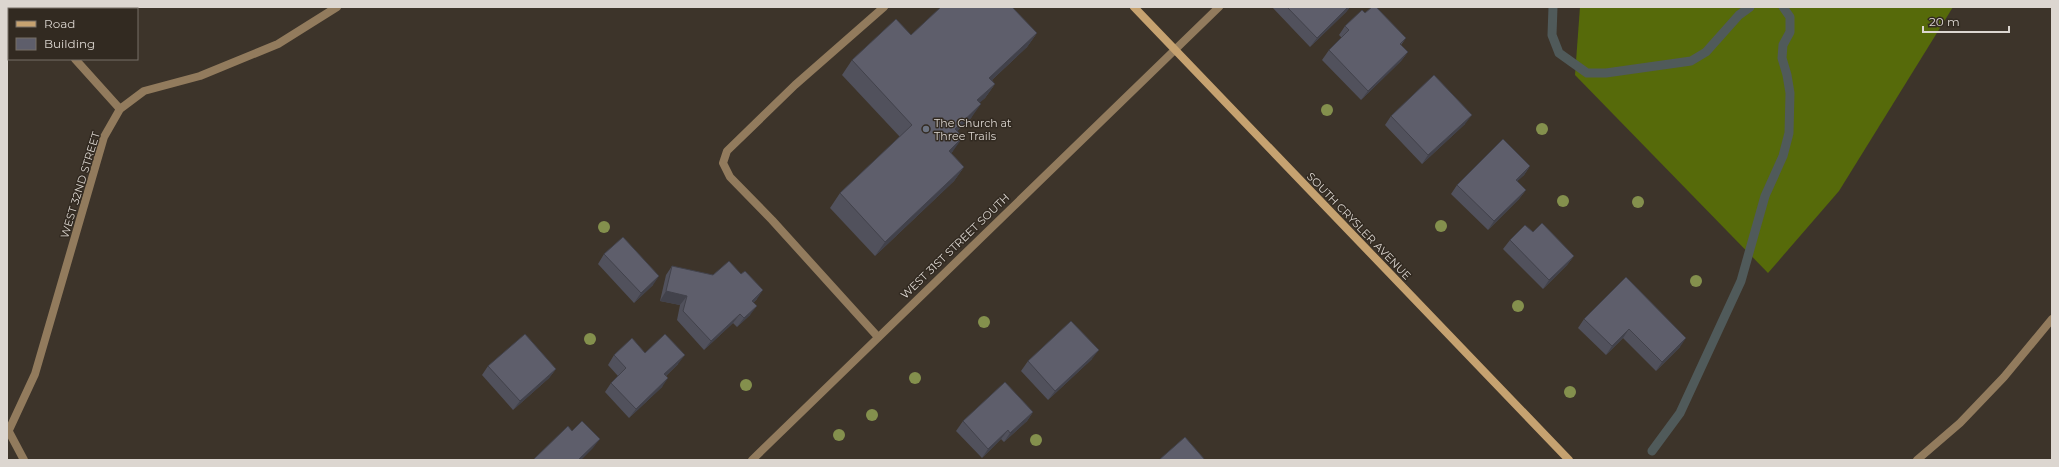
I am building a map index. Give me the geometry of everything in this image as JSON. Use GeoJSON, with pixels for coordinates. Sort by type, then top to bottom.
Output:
{"type":"FeatureCollection","features":[{"type":"Feature","properties":{"kind":"main road","name":"SOUTH CRYSLER AVENUE"},"geometry":{"type":"LineString","coordinates":[[1134,7],[1569,460]]}},
{"type":"Feature","properties":{"kind":"street","name":"WEST 32ND STREET"},"geometry":{"type":"LineString","coordinates":[[8,429],[35,374],[104,138],[120,109],[144,91],[200,76],[278,44],[337,7]]}},
{"type":"Feature","properties":{"kind":"street"},"geometry":{"type":"LineString","coordinates":[[878,337],[772,220],[730,177],[723,163],[727,151],[790,90],[884,7]]}},
{"type":"Feature","properties":{"kind":"street","name":"WEST 31ST STREET SOUTH"},"geometry":{"type":"LineString","coordinates":[[752,460],[1219,7]]}},
{"type":"Feature","properties":{"kind":"street"},"geometry":{"type":"LineString","coordinates":[[76,60],[120,109]]}},
{"type":"Feature","properties":{"kind":"street"},"geometry":{"type":"LineString","coordinates":[[1917,460],[1960,423],[2004,377],[2052,319]]}},
{"type":"Feature","properties":{"kind":"street"},"geometry":{"type":"LineString","coordinates":[[8,429],[24,460]]}},
{"type":"Feature","properties":{"kind":"green space"},"geometry":{"type":"Polygon","coordinates":[[[1580,7],[1953,7],[1839,191],[1768,273],[1575,75],[1580,7]]]}},
{"type":"Feature","properties":{"kind":"building","name":"The Church at Three Trails"},"geometry":{"type":"Polygon","coordinates":[[[941,7],[1012,7],[1037,33],[989,78],[995,84],[977,100],[981,104],[955,129],[963,137],[949,151],[964,167],[885,242],[840,193],[912,125],[852,60],[896,19],[911,35],[941,7]]]}},
{"type":"Feature","properties":{"kind":"building"},"geometry":{"type":"Polygon","coordinates":[[[1287,7],[1348,7],[1317,38],[1287,7]]]}},
{"type":"Feature","properties":{"kind":"building"},"geometry":{"type":"Polygon","coordinates":[[[1372,7],[1376,7],[1406,38],[1400,44],[1408,52],[1368,91],[1329,50],[1349,30],[1345,26],[1362,10],[1365,13],[1372,7]]]}},
{"type":"Feature","properties":{"kind":"building"},"geometry":{"type":"Polygon","coordinates":[[[1434,75],[1472,115],[1428,155],[1391,116],[1434,75]]]}},
{"type":"Feature","properties":{"kind":"building"},"geometry":{"type":"Polygon","coordinates":[[[1503,139],[1530,166],[1516,180],[1526,190],[1494,221],[1457,185],[1503,139]]]}},
{"type":"Feature","properties":{"kind":"building"},"geometry":{"type":"Polygon","coordinates":[[[1542,223],[1574,256],[1549,280],[1510,240],[1525,225],[1533,232],[1542,223]]]}},
{"type":"Feature","properties":{"kind":"building"},"geometry":{"type":"Polygon","coordinates":[[[623,237],[659,276],[641,293],[604,254],[623,237]]]}},
{"type":"Feature","properties":{"kind":"building"},"geometry":{"type":"Polygon","coordinates":[[[729,261],[741,274],[745,271],[763,290],[752,301],[757,306],[744,318],[740,314],[711,341],[683,311],[687,296],[666,291],[672,266],[713,275],[729,261]]]}},
{"type":"Feature","properties":{"kind":"building"},"geometry":{"type":"Polygon","coordinates":[[[1626,277],[1686,338],[1662,362],[1629,329],[1612,346],[1584,319],[1626,277]]]}},
{"type":"Feature","properties":{"kind":"building"},"geometry":{"type":"Polygon","coordinates":[[[1071,321],[1099,350],[1055,391],[1028,361],[1071,321]]]}},
{"type":"Feature","properties":{"kind":"building"},"geometry":{"type":"Polygon","coordinates":[[[525,334],[556,369],[520,401],[488,366],[525,334]]]}},
{"type":"Feature","properties":{"kind":"building"},"geometry":{"type":"Polygon","coordinates":[[[665,334],[685,355],[664,374],[668,378],[636,409],[611,383],[626,368],[614,355],[632,338],[645,353],[665,334]]]}},
{"type":"Feature","properties":{"kind":"building"},"geometry":{"type":"Polygon","coordinates":[[[1005,382],[1033,412],[1010,433],[1008,430],[988,449],[963,421],[1005,382]]]}},
{"type":"Feature","properties":{"kind":"building"},"geometry":{"type":"Polygon","coordinates":[[[582,421],[600,439],[578,460],[534,459],[568,426],[572,431],[582,421]]]}},
{"type":"Feature","properties":{"kind":"building"},"geometry":{"type":"Polygon","coordinates":[[[1185,437],[1205,460],[1159,460],[1185,437]]]}},
{"type":"Feature","properties":{"kind":"waterway"},"geometry":{"type":"LineString","coordinates":[[1553,7],[1552,35],[1559,53],[1587,73],[1606,73],[1691,61],[1706,52],[1739,15],[1750,7]]}},
{"type":"Feature","properties":{"kind":"waterway"},"geometry":{"type":"LineString","coordinates":[[1652,451],[1680,413],[1741,281],[1765,196],[1783,156],[1789,133],[1790,93],[1782,58],[1783,45],[1790,32],[1790,17],[1783,7]]}},
{"type":"Feature","properties":{"kind":"place","name":"The Church at Three Trails"},"geometry":{"type":"Point","coordinates":[926,129]}}]}
